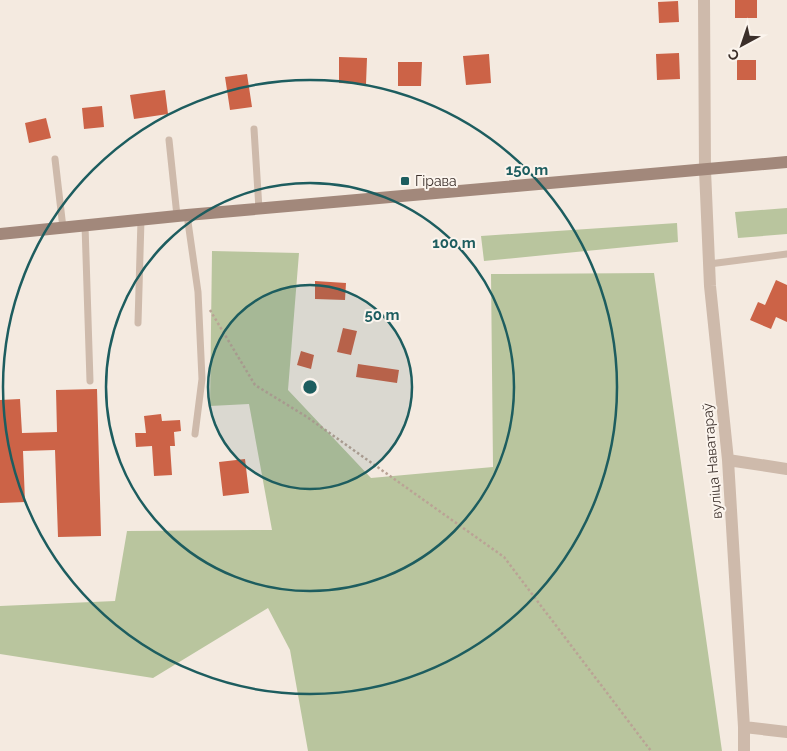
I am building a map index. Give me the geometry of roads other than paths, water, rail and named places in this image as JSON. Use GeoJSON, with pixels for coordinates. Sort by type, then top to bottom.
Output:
{"type":"FeatureCollection","features":[{"type":"Feature","properties":{"kind":"main road"},"geometry":{"type":"LineString","coordinates":[[0,234],[787,162]]}},
{"type":"Feature","properties":{"kind":"street","name":"вуліца Наватараў"},"geometry":{"type":"LineString","coordinates":[[704,0],[705,170],[710,286],[728,460],[744,751]]}},
{"type":"Feature","properties":{"kind":"street"},"geometry":{"type":"LineString","coordinates":[[728,460],[787,469]]}},
{"type":"Feature","properties":{"kind":"street"},"geometry":{"type":"LineString","coordinates":[[744,727],[787,732]]}},
{"type":"Feature","properties":{"kind":"lane"},"geometry":{"type":"LineString","coordinates":[[254,129],[259,209]]}},
{"type":"Feature","properties":{"kind":"lane"},"geometry":{"type":"LineString","coordinates":[[169,140],[198,292],[202,379],[195,434]]}},
{"type":"Feature","properties":{"kind":"lane"},"geometry":{"type":"LineString","coordinates":[[55,159],[64,228]]}},
{"type":"Feature","properties":{"kind":"lane"},"geometry":{"type":"LineString","coordinates":[[138,323],[141,220]]}},
{"type":"Feature","properties":{"kind":"lane"},"geometry":{"type":"LineString","coordinates":[[85,225],[90,380]]}},
{"type":"Feature","properties":{"kind":"lane"},"geometry":{"type":"LineString","coordinates":[[709,264],[787,254]]}},
{"type":"Feature","properties":{"kind":"place","name":"Гірава"},"geometry":{"type":"Point","coordinates":[405,181]}}]}
